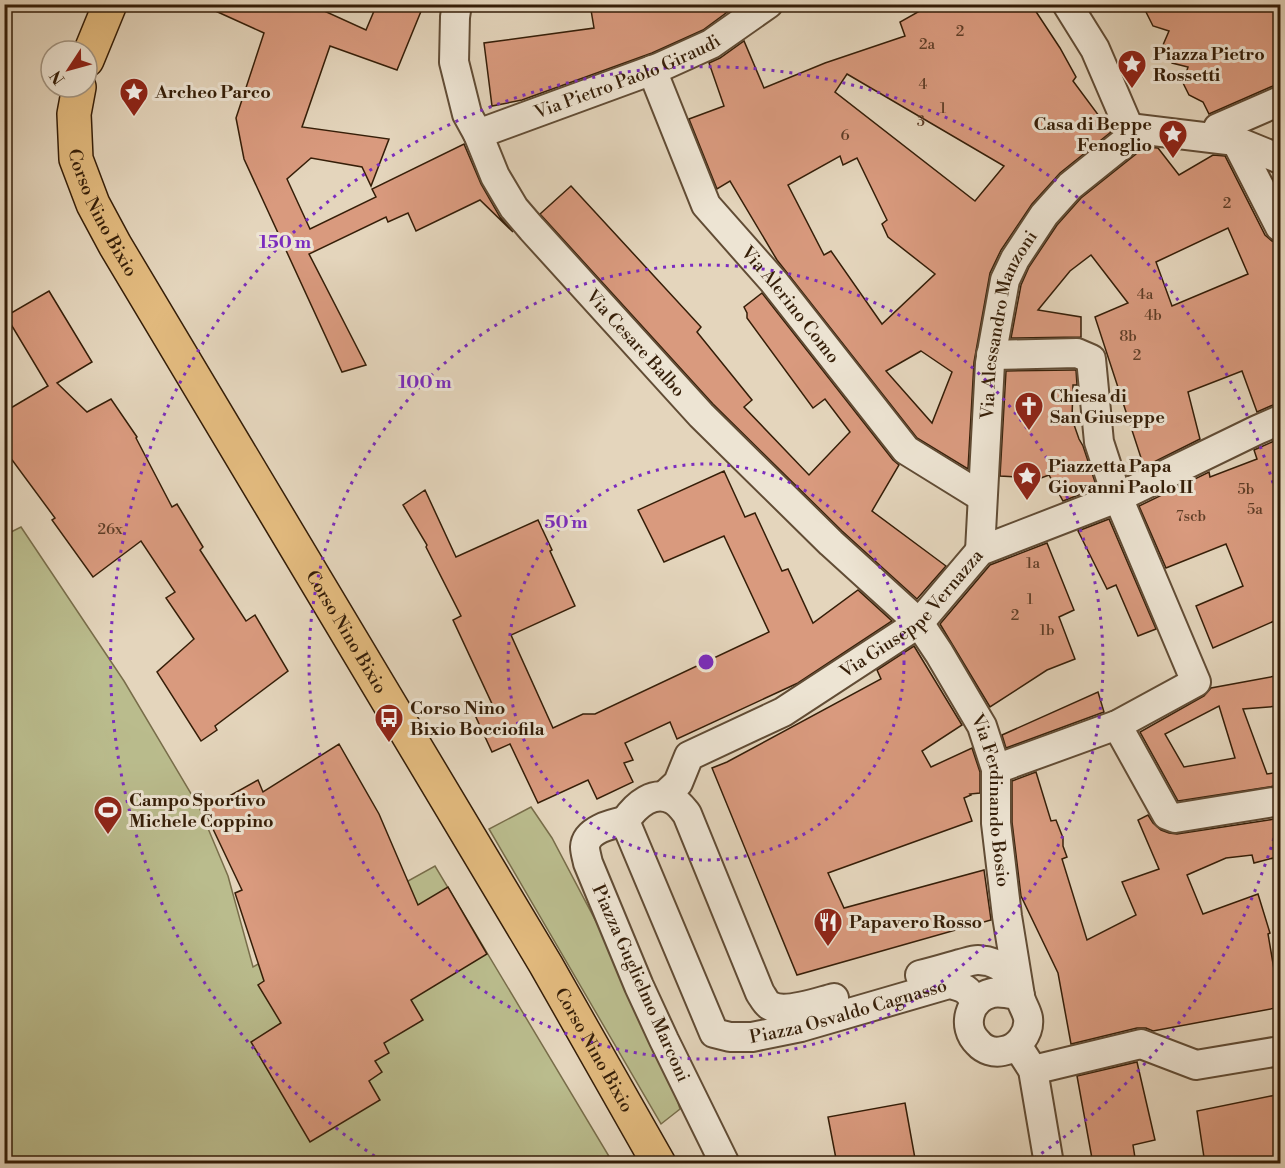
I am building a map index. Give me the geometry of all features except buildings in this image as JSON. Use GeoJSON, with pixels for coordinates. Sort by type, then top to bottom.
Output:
{"type":"FeatureCollection","features":[{"type":"Feature","properties":{"kind":"main road"},"geometry":{"type":"LineString","coordinates":[[96,39],[110,4]]}},
{"type":"Feature","properties":{"kind":"main road","name":"Corso Nino Bixio"},"geometry":{"type":"LineString","coordinates":[[77,99],[74,114],[76,159],[93,204],[546,965],[659,1164]]}},
{"type":"Feature","properties":{"kind":"street","name":"Via Cesare Balbo"},"geometry":{"type":"LineString","coordinates":[[457,4],[454,17],[454,62],[467,114],[495,176],[514,207],[700,415],[815,527],[919,623]]}},
{"type":"Feature","properties":{"kind":"street","name":"Via Pietro Paolo Giraudi"},"geometry":{"type":"LineString","coordinates":[[478,134],[652,70],[711,44],[768,4]]}},
{"type":"Feature","properties":{"kind":"street"},"geometry":{"type":"LineString","coordinates":[[1066,4],[1095,49],[1128,134],[1236,141]]}},
{"type":"Feature","properties":{"kind":"street","name":"Via Alerino Como"},"geometry":{"type":"LineString","coordinates":[[652,70],[706,205],[774,282],[906,450],[982,497]]}},
{"type":"Feature","properties":{"kind":"street"},"geometry":{"type":"LineString","coordinates":[[1281,101],[1218,128],[1236,141],[1281,159]]}},
{"type":"Feature","properties":{"kind":"street","name":"Via Alessandro Manzoni"},"geometry":{"type":"LineString","coordinates":[[980,550],[991,355],[1005,280],[1015,259],[1044,215],[1070,186],[1128,134]]}},
{"type":"Feature","properties":{"kind":"street"},"geometry":{"type":"LineString","coordinates":[[1236,141],[1281,227]]}},
{"type":"Feature","properties":{"kind":"street"},"geometry":{"type":"LineString","coordinates":[[991,355],[1077,353],[1091,359],[1099,442],[1118,498],[1196,682],[1117,724],[996,769]]}},
{"type":"Feature","properties":{"kind":"street","name":"Via Giuseppe Vernazza"},"geometry":{"type":"LineString","coordinates":[[664,796],[678,783],[689,756],[783,712],[919,623],[980,550],[1118,498],[1269,425]]}},
{"type":"Feature","properties":{"kind":"street","name":"Via Ferdinando Bosio"},"geometry":{"type":"LineString","coordinates":[[919,623],[982,726],[996,769],[996,824],[1007,916],[1020,996]]}},
{"type":"Feature","properties":{"kind":"street"},"geometry":{"type":"LineString","coordinates":[[1117,724],[1167,815],[1175,818],[1281,801]]}},
{"type":"Feature","properties":{"kind":"street","name":"Piazza Guglielmo Marconi"},"geometry":{"type":"LineString","coordinates":[[664,796],[654,797],[641,803],[625,821],[610,824],[595,832],[585,846],[588,863],[647,1004],[725,1164]]}},
{"type":"Feature","properties":{"kind":"street","name":"Piazza Osvaldo Cagnasso"},"geometry":{"type":"LineString","coordinates":[[664,796],[675,801],[687,814],[760,993],[767,1004],[777,1009],[796,1008],[979,959],[1006,970],[1014,981],[1020,996]]}},
{"type":"Feature","properties":{"kind":"street","name":"Piazza Osvaldo Cagnasso"},"geometry":{"type":"LineString","coordinates":[[625,821],[714,1033],[730,1037],[752,1037],[801,1027],[949,984],[969,991],[975,1002]]}},
{"type":"Feature","properties":{"kind":"street"},"geometry":{"type":"LineString","coordinates":[[999,992],[1020,996],[1028,1018],[1024,1037],[1018,1045],[1002,1052],[979,1045],[969,1030],[968,1020],[975,1002],[990,993],[999,992]]}},
{"type":"Feature","properties":{"kind":"street"},"geometry":{"type":"LineString","coordinates":[[1033,1070],[1141,1044],[1196,1065],[1281,1051]]}},
{"type":"Feature","properties":{"kind":"street"},"geometry":{"type":"LineString","coordinates":[[1018,1045],[1033,1070],[1049,1164]]}},
{"type":"Feature","properties":{"kind":"green space","name":"Campo Sportivo Michele Coppino"},"geometry":{"type":"Polygon","coordinates":[[[21,527],[124,681],[199,807],[228,876],[253,967],[435,866],[613,1163],[5,1163],[4,531],[7,534],[21,527]]]}},
{"type":"Feature","properties":{"kind":"green space"},"geometry":{"type":"Polygon","coordinates":[[[531,807],[552,838],[660,1043],[680,1109],[661,1124],[489,829],[531,807]]]}},
{"type":"Feature","properties":{"kind":"place","name":"Piazza Pietro Rossetti"},"geometry":{"type":"Point","coordinates":[1132,90]}},
{"type":"Feature","properties":{"kind":"place","name":"Archeo Parco"},"geometry":{"type":"Point","coordinates":[134,118]}},
{"type":"Feature","properties":{"kind":"place","name":"Casa di Beppe Fenoglio"},"geometry":{"type":"Point","coordinates":[1173,160]}},
{"type":"Feature","properties":{"kind":"place","name":"Chiesa di San Giuseppe"},"geometry":{"type":"Point","coordinates":[1029,432]}},
{"type":"Feature","properties":{"kind":"place","name":"Piazzetta Papa Giovanni Paolo II"},"geometry":{"type":"Point","coordinates":[1027,502]}},
{"type":"Feature","properties":{"kind":"place","name":"Corso Nino Bixio Bocciofila"},"geometry":{"type":"Point","coordinates":[389,744]}},
{"type":"Feature","properties":{"kind":"place","name":"Campo Sportivo Michele Coppino"},"geometry":{"type":"Point","coordinates":[108,836]}},
{"type":"Feature","properties":{"kind":"place","name":"Papavero Rosso"},"geometry":{"type":"Point","coordinates":[828,948]}}]}
